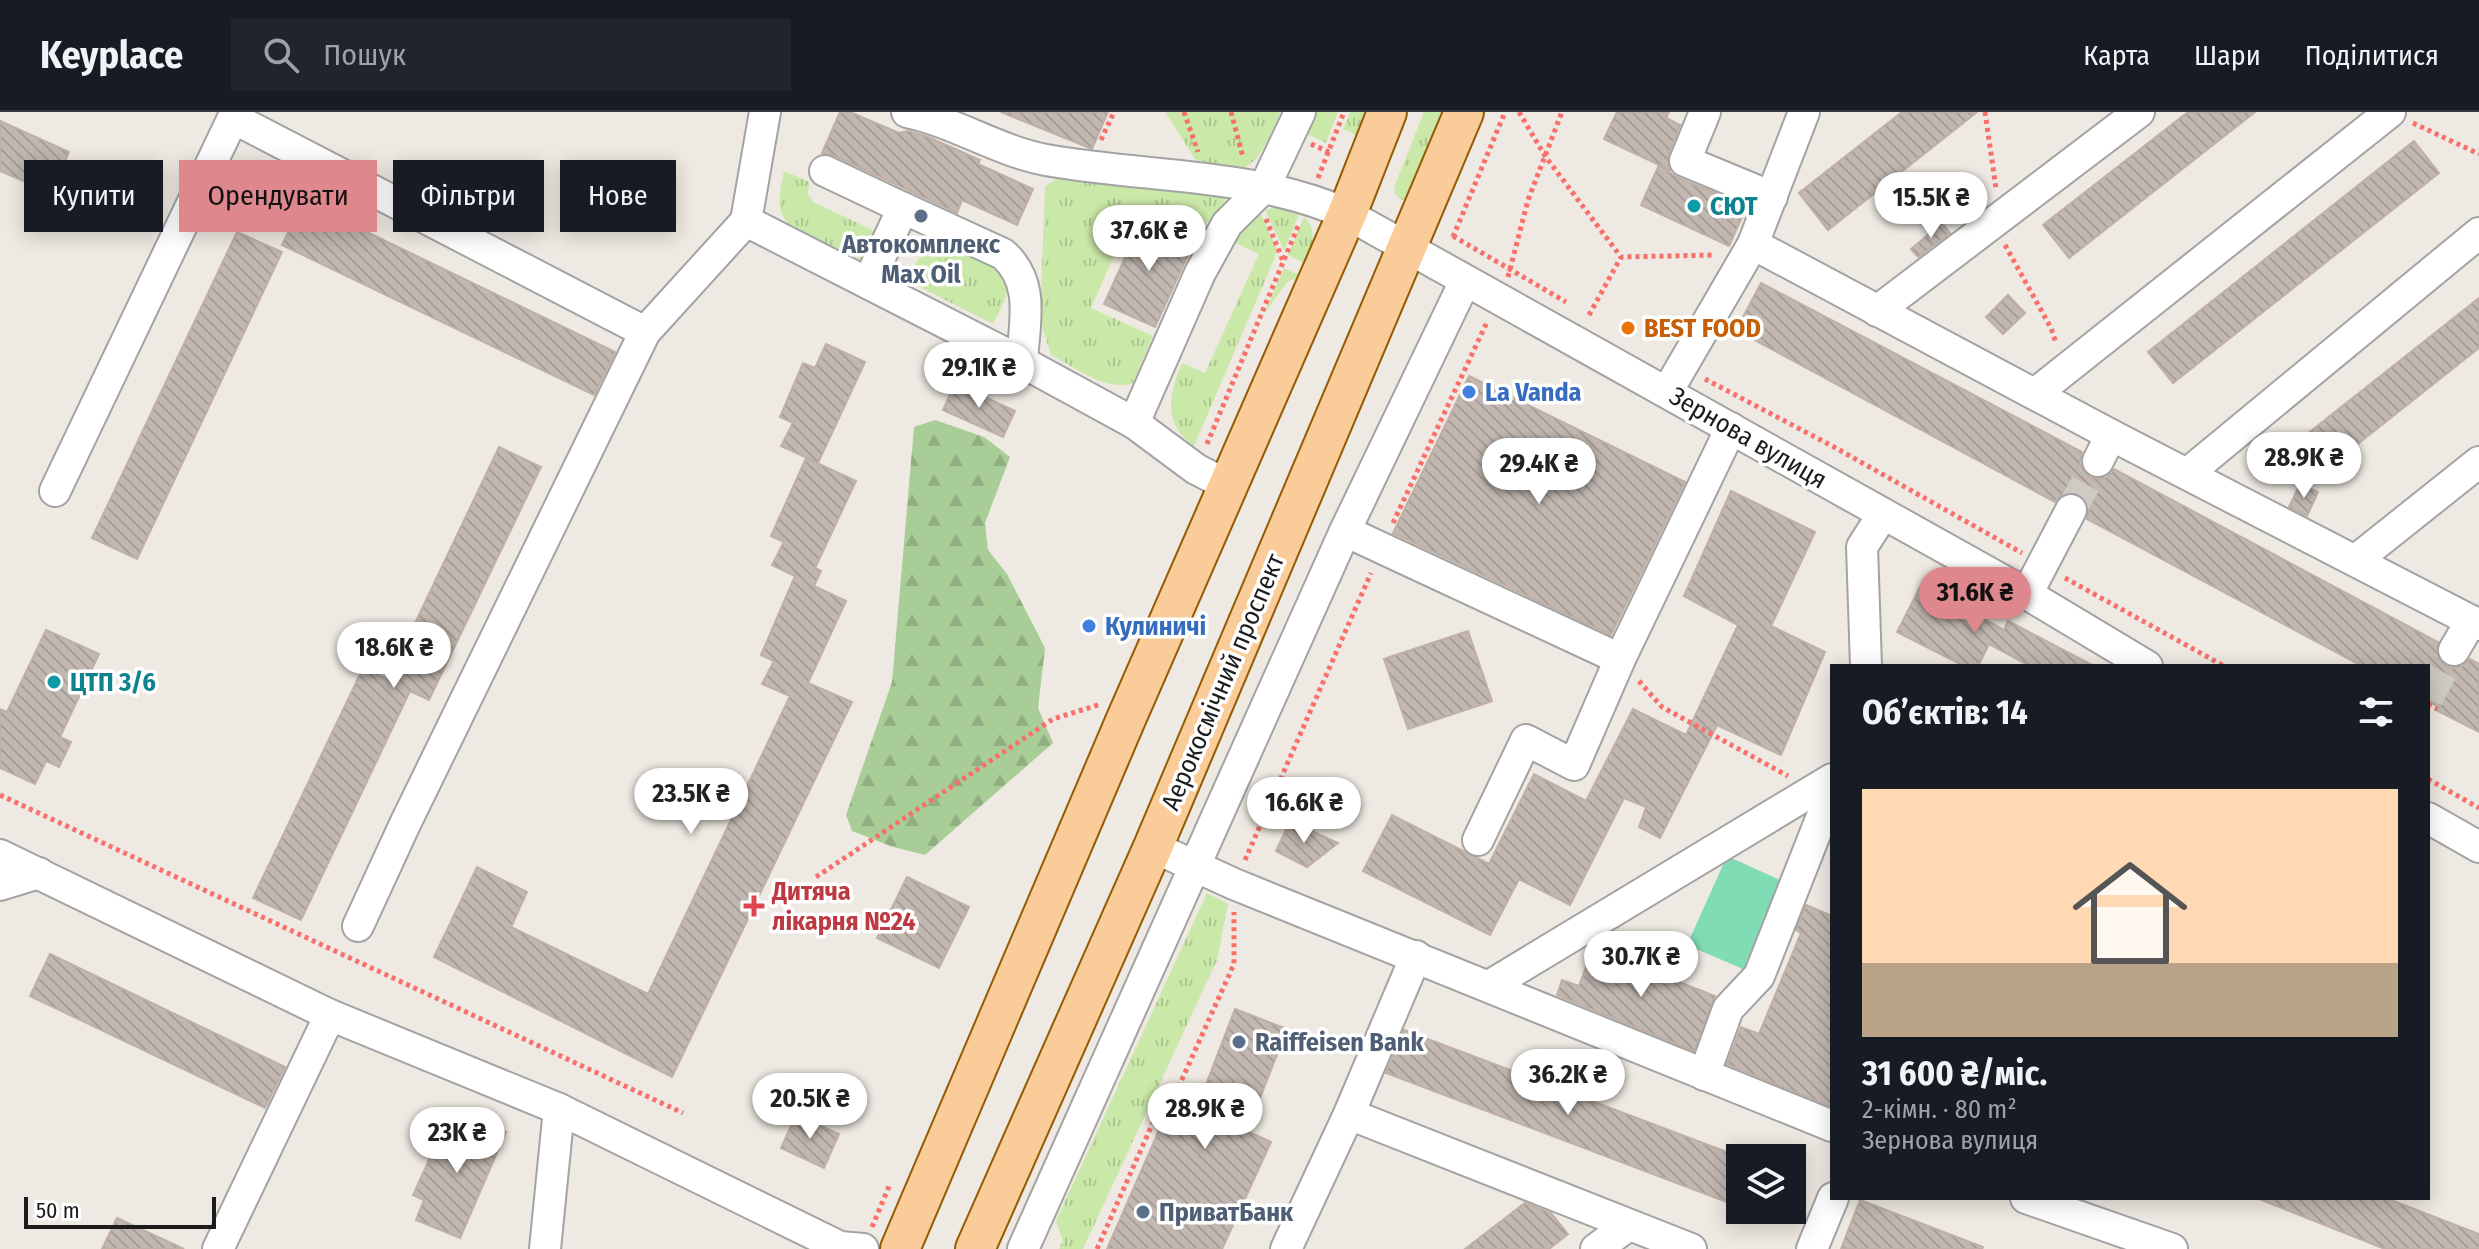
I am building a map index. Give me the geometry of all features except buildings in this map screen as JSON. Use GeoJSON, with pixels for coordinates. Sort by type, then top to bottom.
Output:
{"type":"FeatureCollection","features":[{"type":"Feature","properties":{"kind":"main road"},"geometry":{"type":"LineString","coordinates":[[900,1249],[1126,719],[1347,214],[1387,112]]}},
{"type":"Feature","properties":{"kind":"main road","name":"Аерокосмічний проспект"},"geometry":{"type":"LineString","coordinates":[[975,1249],[1153,847],[1464,112]]}},
{"type":"Feature","properties":{"kind":"street"},"geometry":{"type":"LineString","coordinates":[[358,926],[645,332],[746,221],[765,112]]}},
{"type":"Feature","properties":{"kind":"street","name":"Зернова вулиця"},"geometry":{"type":"LineString","coordinates":[[907,112],[940,120],[1007,148],[1044,159],[1207,179],[1256,179],[1347,214],[1465,281],[1675,379],[1731,428],[2027,594],[2143,664]]}},
{"type":"Feature","properties":{"kind":"street"},"geometry":{"type":"LineString","coordinates":[[1134,423],[1200,273],[1227,224],[1300,112]]}},
{"type":"Feature","properties":{"kind":"street"},"geometry":{"type":"LineString","coordinates":[[1705,112],[1685,161],[1772,197]]}},
{"type":"Feature","properties":{"kind":"street"},"geometry":{"type":"LineString","coordinates":[[1675,379],[1751,249],[1804,112]]}},
{"type":"Feature","properties":{"kind":"street"},"geometry":{"type":"LineString","coordinates":[[1877,311],[2139,112]]}},
{"type":"Feature","properties":{"kind":"street"},"geometry":{"type":"LineString","coordinates":[[2036,393],[2390,112]]}},
{"type":"Feature","properties":{"kind":"street"},"geometry":{"type":"LineString","coordinates":[[55,491],[226,115],[645,332]]}},
{"type":"Feature","properties":{"kind":"street"},"geometry":{"type":"LineString","coordinates":[[825,171],[1003,254],[1016,265],[1026,298],[1022,362]]}},
{"type":"Feature","properties":{"kind":"street"},"geometry":{"type":"LineString","coordinates":[[868,283],[903,208]]}},
{"type":"Feature","properties":{"kind":"street"},"geometry":{"type":"LineString","coordinates":[[746,221],[1134,423],[1196,469],[1229,486]]}},
{"type":"Feature","properties":{"kind":"street"},"geometry":{"type":"LineString","coordinates":[[2188,473],[2479,233]]}},
{"type":"Feature","properties":{"kind":"street"},"geometry":{"type":"LineString","coordinates":[[1751,249],[2036,393],[2105,448],[2188,473],[2475,623],[2454,650]]}},
{"type":"Feature","properties":{"kind":"street"},"geometry":{"type":"LineString","coordinates":[[1023,1249],[1345,531],[1465,281]]}},
{"type":"Feature","properties":{"kind":"street"},"geometry":{"type":"LineString","coordinates":[[1478,840],[1526,740],[1574,765],[1620,659],[1731,428]]}},
{"type":"Feature","properties":{"kind":"street"},"geometry":{"type":"LineString","coordinates":[[2356,560],[2479,462]]}},
{"type":"Feature","properties":{"kind":"street"},"geometry":{"type":"LineString","coordinates":[[2027,594],[2071,510]]}},
{"type":"Feature","properties":{"kind":"street"},"geometry":{"type":"LineString","coordinates":[[1866,664],[1862,547],[1883,514]]}},
{"type":"Feature","properties":{"kind":"street"},"geometry":{"type":"LineString","coordinates":[[1345,531],[1620,659]]}},
{"type":"Feature","properties":{"kind":"street"},"geometry":{"type":"LineString","coordinates":[[1489,986],[1826,787]]}},
{"type":"Feature","properties":{"kind":"street"},"geometry":{"type":"LineString","coordinates":[[1704,1075],[1728,1009],[1759,976],[1826,787]]}},
{"type":"Feature","properties":{"kind":"street"},"geometry":{"type":"LineString","coordinates":[[2430,819],[2479,847]]}},
{"type":"Feature","properties":{"kind":"street"},"geometry":{"type":"LineString","coordinates":[[1153,847],[1234,884],[1830,1125]]}},
{"type":"Feature","properties":{"kind":"street"},"geometry":{"type":"LineString","coordinates":[[0,855],[330,1015],[559,1109],[840,1247],[863,1249]]}},
{"type":"Feature","properties":{"kind":"street"},"geometry":{"type":"LineString","coordinates":[[0,885],[39,873]]}},
{"type":"Feature","properties":{"kind":"street"},"geometry":{"type":"LineString","coordinates":[[1286,1249],[1349,1114],[1416,956]]}},
{"type":"Feature","properties":{"kind":"street"},"geometry":{"type":"LineString","coordinates":[[218,1249],[330,1015]]}},
{"type":"Feature","properties":{"kind":"street"},"geometry":{"type":"LineString","coordinates":[[545,1249],[559,1109]]}},
{"type":"Feature","properties":{"kind":"street"},"geometry":{"type":"LineString","coordinates":[[1349,1114],[1691,1249]]}},
{"type":"Feature","properties":{"kind":"street"},"geometry":{"type":"LineString","coordinates":[[1812,1249],[1832,1200]]}},
{"type":"Feature","properties":{"kind":"street"},"geometry":{"type":"LineString","coordinates":[[2032,1200],[2172,1249]]}},
{"type":"Feature","properties":{"kind":"street"},"geometry":{"type":"LineString","coordinates":[[1596,1249],[1629,1225]]}},
{"type":"Feature","properties":{"kind":"path"},"geometry":{"type":"LineString","coordinates":[[1184,112],[1207,179]]}},
{"type":"Feature","properties":{"kind":"path"},"geometry":{"type":"LineString","coordinates":[[1231,112],[1256,179]]}},
{"type":"Feature","properties":{"kind":"path"},"geometry":{"type":"LineString","coordinates":[[1519,112],[1545,156],[1621,257]]}},
{"type":"Feature","properties":{"kind":"path"},"geometry":{"type":"LineString","coordinates":[[1097,1249],[1166,1093],[1179,1086],[1234,964],[1234,884],[1468,358],[1511,270],[1528,200],[1562,112]]}},
{"type":"Feature","properties":{"kind":"path"},"geometry":{"type":"LineString","coordinates":[[1985,112],[2005,244],[2051,328],[2066,370]]}},
{"type":"Feature","properties":{"kind":"path"},"geometry":{"type":"LineString","coordinates":[[2390,112],[2479,154]]}},
{"type":"Feature","properties":{"kind":"path"},"geometry":{"type":"LineString","coordinates":[[1453,236],[1602,322]]}},
{"type":"Feature","properties":{"kind":"path"},"geometry":{"type":"LineString","coordinates":[[1621,257],[1751,249]]}},
{"type":"Feature","properties":{"kind":"path"},"geometry":{"type":"LineString","coordinates":[[1589,315],[1621,257]]}},
{"type":"Feature","properties":{"kind":"path"},"geometry":{"type":"LineString","coordinates":[[1675,379],[1834,447],[2220,664]]}},
{"type":"Feature","properties":{"kind":"path"},"geometry":{"type":"LineString","coordinates":[[1620,659],[1662,707],[1826,787]]}},
{"type":"Feature","properties":{"kind":"path"},"geometry":{"type":"LineString","coordinates":[[816,877],[1053,719],[1098,705]]}},
{"type":"Feature","properties":{"kind":"path"},"geometry":{"type":"LineString","coordinates":[[2430,705],[2437,709]]}},
{"type":"Feature","properties":{"kind":"path"},"geometry":{"type":"LineString","coordinates":[[2430,780],[2479,808]]}},
{"type":"Feature","properties":{"kind":"path"},"geometry":{"type":"LineString","coordinates":[[0,795],[683,1113]]}},
{"type":"Feature","properties":{"kind":"green space"},"geometry":{"type":"Polygon","coordinates":[[[1165,112],[1280,112],[1254,161],[1239,169],[1224,169],[1199,165],[1165,112]]]}},
{"type":"Feature","properties":{"kind":"green space"},"geometry":{"type":"Polygon","coordinates":[[[1314,112],[1338,112],[1326,143],[1305,133],[1314,112]]]}},
{"type":"Feature","properties":{"kind":"green space"},"geometry":{"type":"Polygon","coordinates":[[[1350,112],[1365,112],[1356,135],[1343,129],[1350,112]]]}},
{"type":"Feature","properties":{"kind":"green space"},"geometry":{"type":"Polygon","coordinates":[[[1424,112],[1444,112],[1409,197],[1403,200],[1396,195],[1395,185],[1424,112]]]}},
{"type":"Feature","properties":{"kind":"green space"},"geometry":{"type":"Polygon","coordinates":[[[784,171],[809,182],[808,194],[813,202],[879,233],[866,262],[790,226],[780,207],[784,171]]]}},
{"type":"Feature","properties":{"kind":"green space"},"geometry":{"type":"Polygon","coordinates":[[[1093,173],[1224,194],[1225,201],[1218,216],[1198,225],[1160,208],[1134,210],[1091,308],[1153,336],[1133,383],[1123,385],[1102,382],[1051,355],[1040,320],[1045,187],[1057,178],[1093,173]]]}},
{"type":"Feature","properties":{"kind":"green space"},"geometry":{"type":"Polygon","coordinates":[[[1278,207],[1299,214],[1284,251],[1265,210],[1278,207]]]}},
{"type":"Feature","properties":{"kind":"green space"},"geometry":{"type":"Polygon","coordinates":[[[1260,212],[1277,250],[1194,446],[1177,429],[1173,419],[1171,398],[1174,387],[1182,363],[1205,373],[1259,254],[1236,243],[1248,221],[1260,212]]]}},
{"type":"Feature","properties":{"kind":"green space"},"geometry":{"type":"Polygon","coordinates":[[[1304,217],[1313,234],[1306,264],[1288,255],[1304,217]]]}},
{"type":"Feature","properties":{"kind":"green space"},"geometry":{"type":"Polygon","coordinates":[[[937,242],[980,258],[1005,280],[1006,297],[993,324],[908,281],[922,254],[937,242]]]}},
{"type":"Feature","properties":{"kind":"green space"},"geometry":{"type":"Polygon","coordinates":[[[1284,268],[1301,276],[1287,282],[1263,316],[1284,268]]]}},
{"type":"Feature","properties":{"kind":"green space"},"geometry":{"type":"Polygon","coordinates":[[[935,420],[984,437],[1010,457],[985,523],[988,550],[1007,574],[1045,648],[1038,708],[1053,743],[925,855],[852,831],[846,815],[892,682],[914,427],[935,420]]]}},
{"type":"Feature","properties":{"kind":"green space"},"geometry":{"type":"Polygon","coordinates":[[[1727,856],[1789,884],[1750,972],[1687,945],[1727,856]]]}},
{"type":"Feature","properties":{"kind":"green space"},"geometry":{"type":"Polygon","coordinates":[[[1207,893],[1228,904],[1217,960],[1083,1249],[1059,1249],[1063,1241],[1056,1221],[1207,893]]]}},
{"type":"Feature","properties":{"kind":"tunnel"},"geometry":{"type":"LineString","coordinates":[[2071,510],[2098,461]]}},
{"type":"Feature","properties":{"kind":"tunnel"},"geometry":{"type":"LineString","coordinates":[[2430,694],[2454,650]]}},
{"type":"Feature","properties":{"kind":"place","name":"СЮТ"},"geometry":{"type":"Point","coordinates":[1694,206]}},
{"type":"Feature","properties":{"kind":"place","name":"Автокомплекс Max Oil"},"geometry":{"type":"Point","coordinates":[921,216]}},
{"type":"Feature","properties":{"kind":"place","name":"BEST FOOD"},"geometry":{"type":"Point","coordinates":[1628,328]}},
{"type":"Feature","properties":{"kind":"place","name":"La Vanda"},"geometry":{"type":"Point","coordinates":[1469,392]}},
{"type":"Feature","properties":{"kind":"place","name":"Кулиничі"},"geometry":{"type":"Point","coordinates":[1089,626]}},
{"type":"Feature","properties":{"kind":"place","name":"ЦТП 3/6"},"geometry":{"type":"Point","coordinates":[54,682]}},
{"type":"Feature","properties":{"kind":"place","name":"Дитяча лікарня №24"},"geometry":{"type":"Point","coordinates":[754,906]}},
{"type":"Feature","properties":{"kind":"place","name":"Raiffeisen Bank"},"geometry":{"type":"Point","coordinates":[1239,1042]}},
{"type":"Feature","properties":{"kind":"place","name":"ПриватБанк"},"geometry":{"type":"Point","coordinates":[1143,1212]}}]}
